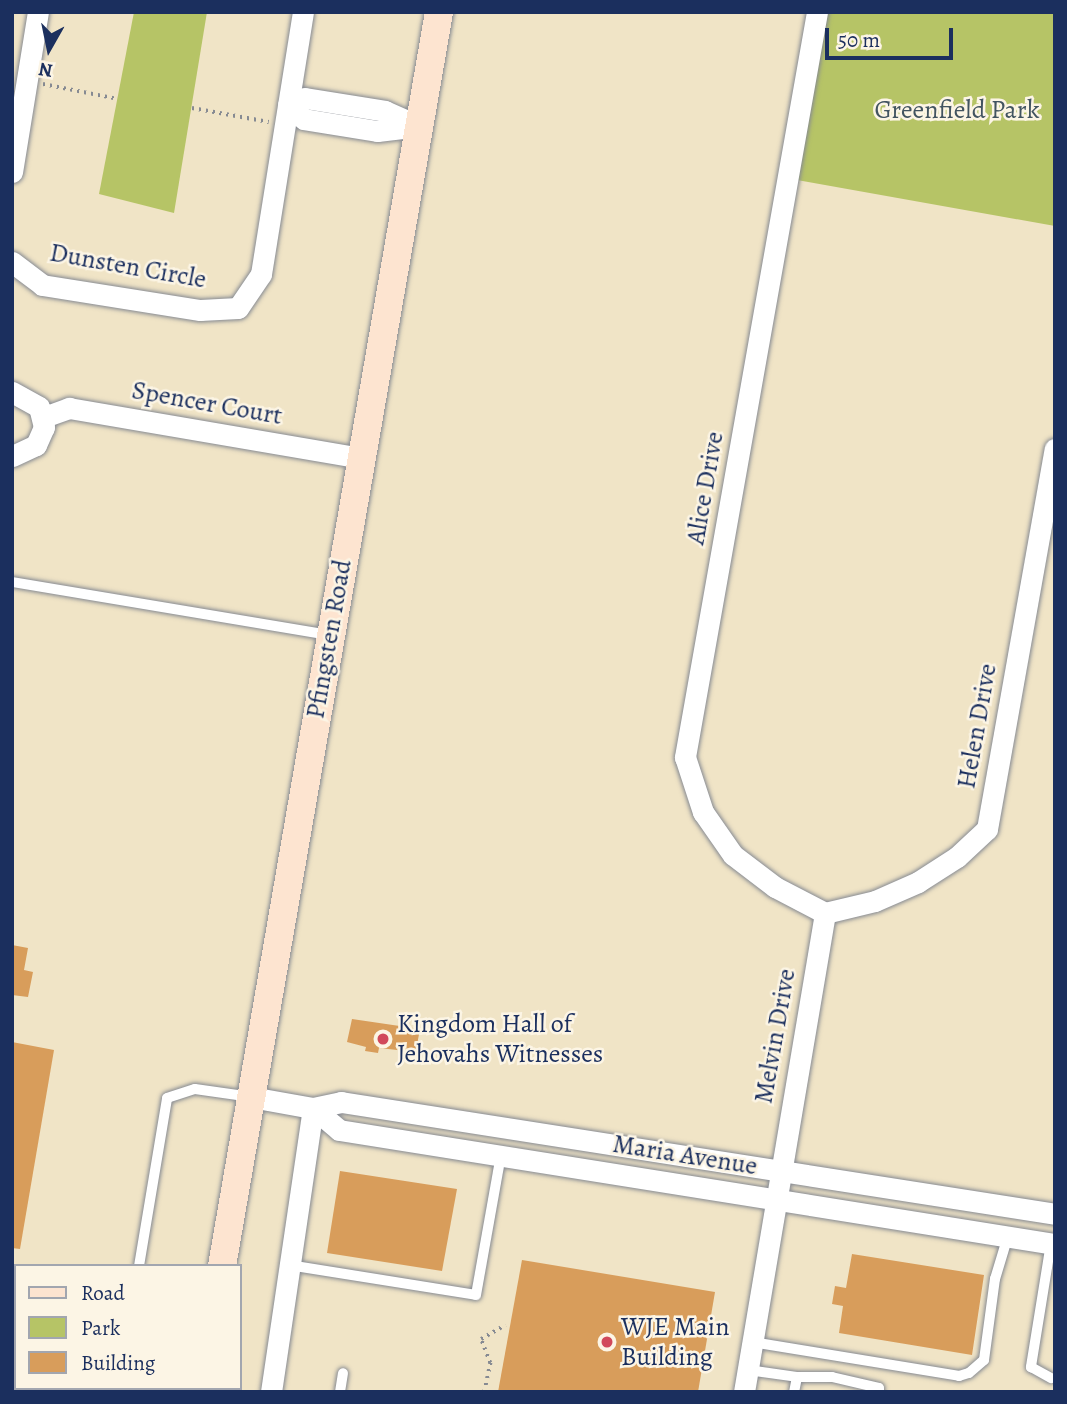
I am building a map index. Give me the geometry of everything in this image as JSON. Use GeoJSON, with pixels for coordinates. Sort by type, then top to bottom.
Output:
{"type":"FeatureCollection","features":[{"type":"Feature","properties":{"kind":"main road","name":"Pfingsten Road"},"geometry":{"type":"LineString","coordinates":[[222,1264],[329,635],[363,458],[439,12]]}},
{"type":"Feature","properties":{"kind":"street"},"geometry":{"type":"LineString","coordinates":[[12,172],[38,12]]}},
{"type":"Feature","properties":{"kind":"street","name":"Dunsten Circle"},"geometry":{"type":"LineString","coordinates":[[12,262],[42,285],[200,310],[238,308],[261,274],[303,12]]}},
{"type":"Feature","properties":{"kind":"street","name":"Alice Drive"},"geometry":{"type":"LineString","coordinates":[[817,12],[685,757],[703,811],[733,855],[775,887],[825,913]]}},
{"type":"Feature","properties":{"kind":"street"},"geometry":{"type":"LineString","coordinates":[[286,115],[304,98],[385,111],[419,126]]}},
{"type":"Feature","properties":{"kind":"street"},"geometry":{"type":"LineString","coordinates":[[12,392],[32,399],[44,417],[36,445],[12,456]]}},
{"type":"Feature","properties":{"kind":"street","name":"Spencer Court"},"geometry":{"type":"LineString","coordinates":[[44,417],[69,408],[363,458]]}},
{"type":"Feature","properties":{"kind":"street","name":"Helen Drive"},"geometry":{"type":"LineString","coordinates":[[825,913],[874,901],[918,882],[957,857],[987,829],[1055,449]]}},
{"type":"Feature","properties":{"kind":"street","name":"Melvin Drive"},"geometry":{"type":"LineString","coordinates":[[744,1392],[825,913]]}},
{"type":"Feature","properties":{"kind":"street","name":"Maria Avenue"},"geometry":{"type":"LineString","coordinates":[[251,1097],[313,1108],[341,1102],[1055,1214]]}},
{"type":"Feature","properties":{"kind":"street"},"geometry":{"type":"LineString","coordinates":[[271,1392],[313,1108]]}},
{"type":"Feature","properties":{"kind":"street","name":"Maria Avenue"},"geometry":{"type":"LineString","coordinates":[[313,1108],[339,1130],[1053,1243]]}},
{"type":"Feature","properties":{"kind":"lane"},"geometry":{"type":"LineString","coordinates":[[12,582],[329,635]]}},
{"type":"Feature","properties":{"kind":"lane"},"geometry":{"type":"LineString","coordinates":[[139,1264],[167,1098],[195,1089],[251,1097]]}},
{"type":"Feature","properties":{"kind":"lane"},"geometry":{"type":"LineString","coordinates":[[289,1265],[476,1295],[501,1155]]}},
{"type":"Feature","properties":{"kind":"lane"},"geometry":{"type":"LineString","coordinates":[[752,1342],[959,1376],[969,1373],[984,1360],[995,1279],[1008,1236]]}},
{"type":"Feature","properties":{"kind":"lane"},"geometry":{"type":"LineString","coordinates":[[1051,1378],[1031,1367],[1053,1243]]}},
{"type":"Feature","properties":{"kind":"lane"},"geometry":{"type":"LineString","coordinates":[[748,1370],[797,1377],[832,1377],[879,1388],[879,1392]]}},
{"type":"Feature","properties":{"kind":"lane"},"geometry":{"type":"LineString","coordinates":[[340,1392],[343,1373]]}},
{"type":"Feature","properties":{"kind":"lane"},"geometry":{"type":"LineString","coordinates":[[794,1392],[797,1377]]}},
{"type":"Feature","properties":{"kind":"path"},"geometry":{"type":"LineString","coordinates":[[27,81],[118,99]]}},
{"type":"Feature","properties":{"kind":"path"},"geometry":{"type":"LineString","coordinates":[[192,108],[286,115]]}},
{"type":"Feature","properties":{"kind":"path"},"geometry":{"type":"LineString","coordinates":[[484,1392],[490,1363],[481,1339],[505,1325]]}},
{"type":"Feature","properties":{"kind":"green space"},"geometry":{"type":"Polygon","coordinates":[[[134,12],[207,12],[174,213],[99,194],[134,12]]]}},
{"type":"Feature","properties":{"kind":"green space","name":"Greenfield Park"},"geometry":{"type":"Polygon","coordinates":[[[826,12],[1055,12],[1055,226],[797,180],[826,12]]]}},
{"type":"Feature","properties":{"kind":"building"},"geometry":{"type":"Polygon","coordinates":[[[12,945],[28,948],[24,970],[33,972],[28,997],[12,995],[12,945]]]}},
{"type":"Feature","properties":{"kind":"building","name":"Kingdom Hall of Jehovahs Witnesses"},"geometry":{"type":"Polygon","coordinates":[[[352,1019],[420,1029],[416,1050],[398,1047],[397,1050],[379,1048],[378,1053],[365,1051],[366,1047],[347,1042],[352,1019]]]}},
{"type":"Feature","properties":{"kind":"building"},"geometry":{"type":"Polygon","coordinates":[[[12,1042],[54,1050],[20,1249],[12,1248],[12,1042]]]}},
{"type":"Feature","properties":{"kind":"building"},"geometry":{"type":"Polygon","coordinates":[[[340,1171],[457,1189],[442,1271],[327,1253],[340,1171]]]}},
{"type":"Feature","properties":{"kind":"building"},"geometry":{"type":"Polygon","coordinates":[[[852,1254],[984,1275],[972,1355],[839,1333],[843,1306],[832,1304],[835,1286],[846,1288],[852,1254]]]}},
{"type":"Feature","properties":{"kind":"building","name":"WJE Main Building"},"geometry":{"type":"Polygon","coordinates":[[[522,1260],[715,1292],[698,1392],[498,1392],[522,1260]]]}},
{"type":"Feature","properties":{"kind":"place","name":"Kingdom Hall of Jehovahs Witnesses"},"geometry":{"type":"Point","coordinates":[383,1039]}},
{"type":"Feature","properties":{"kind":"place","name":"WJE Main Building"},"geometry":{"type":"Point","coordinates":[607,1342]}}]}
